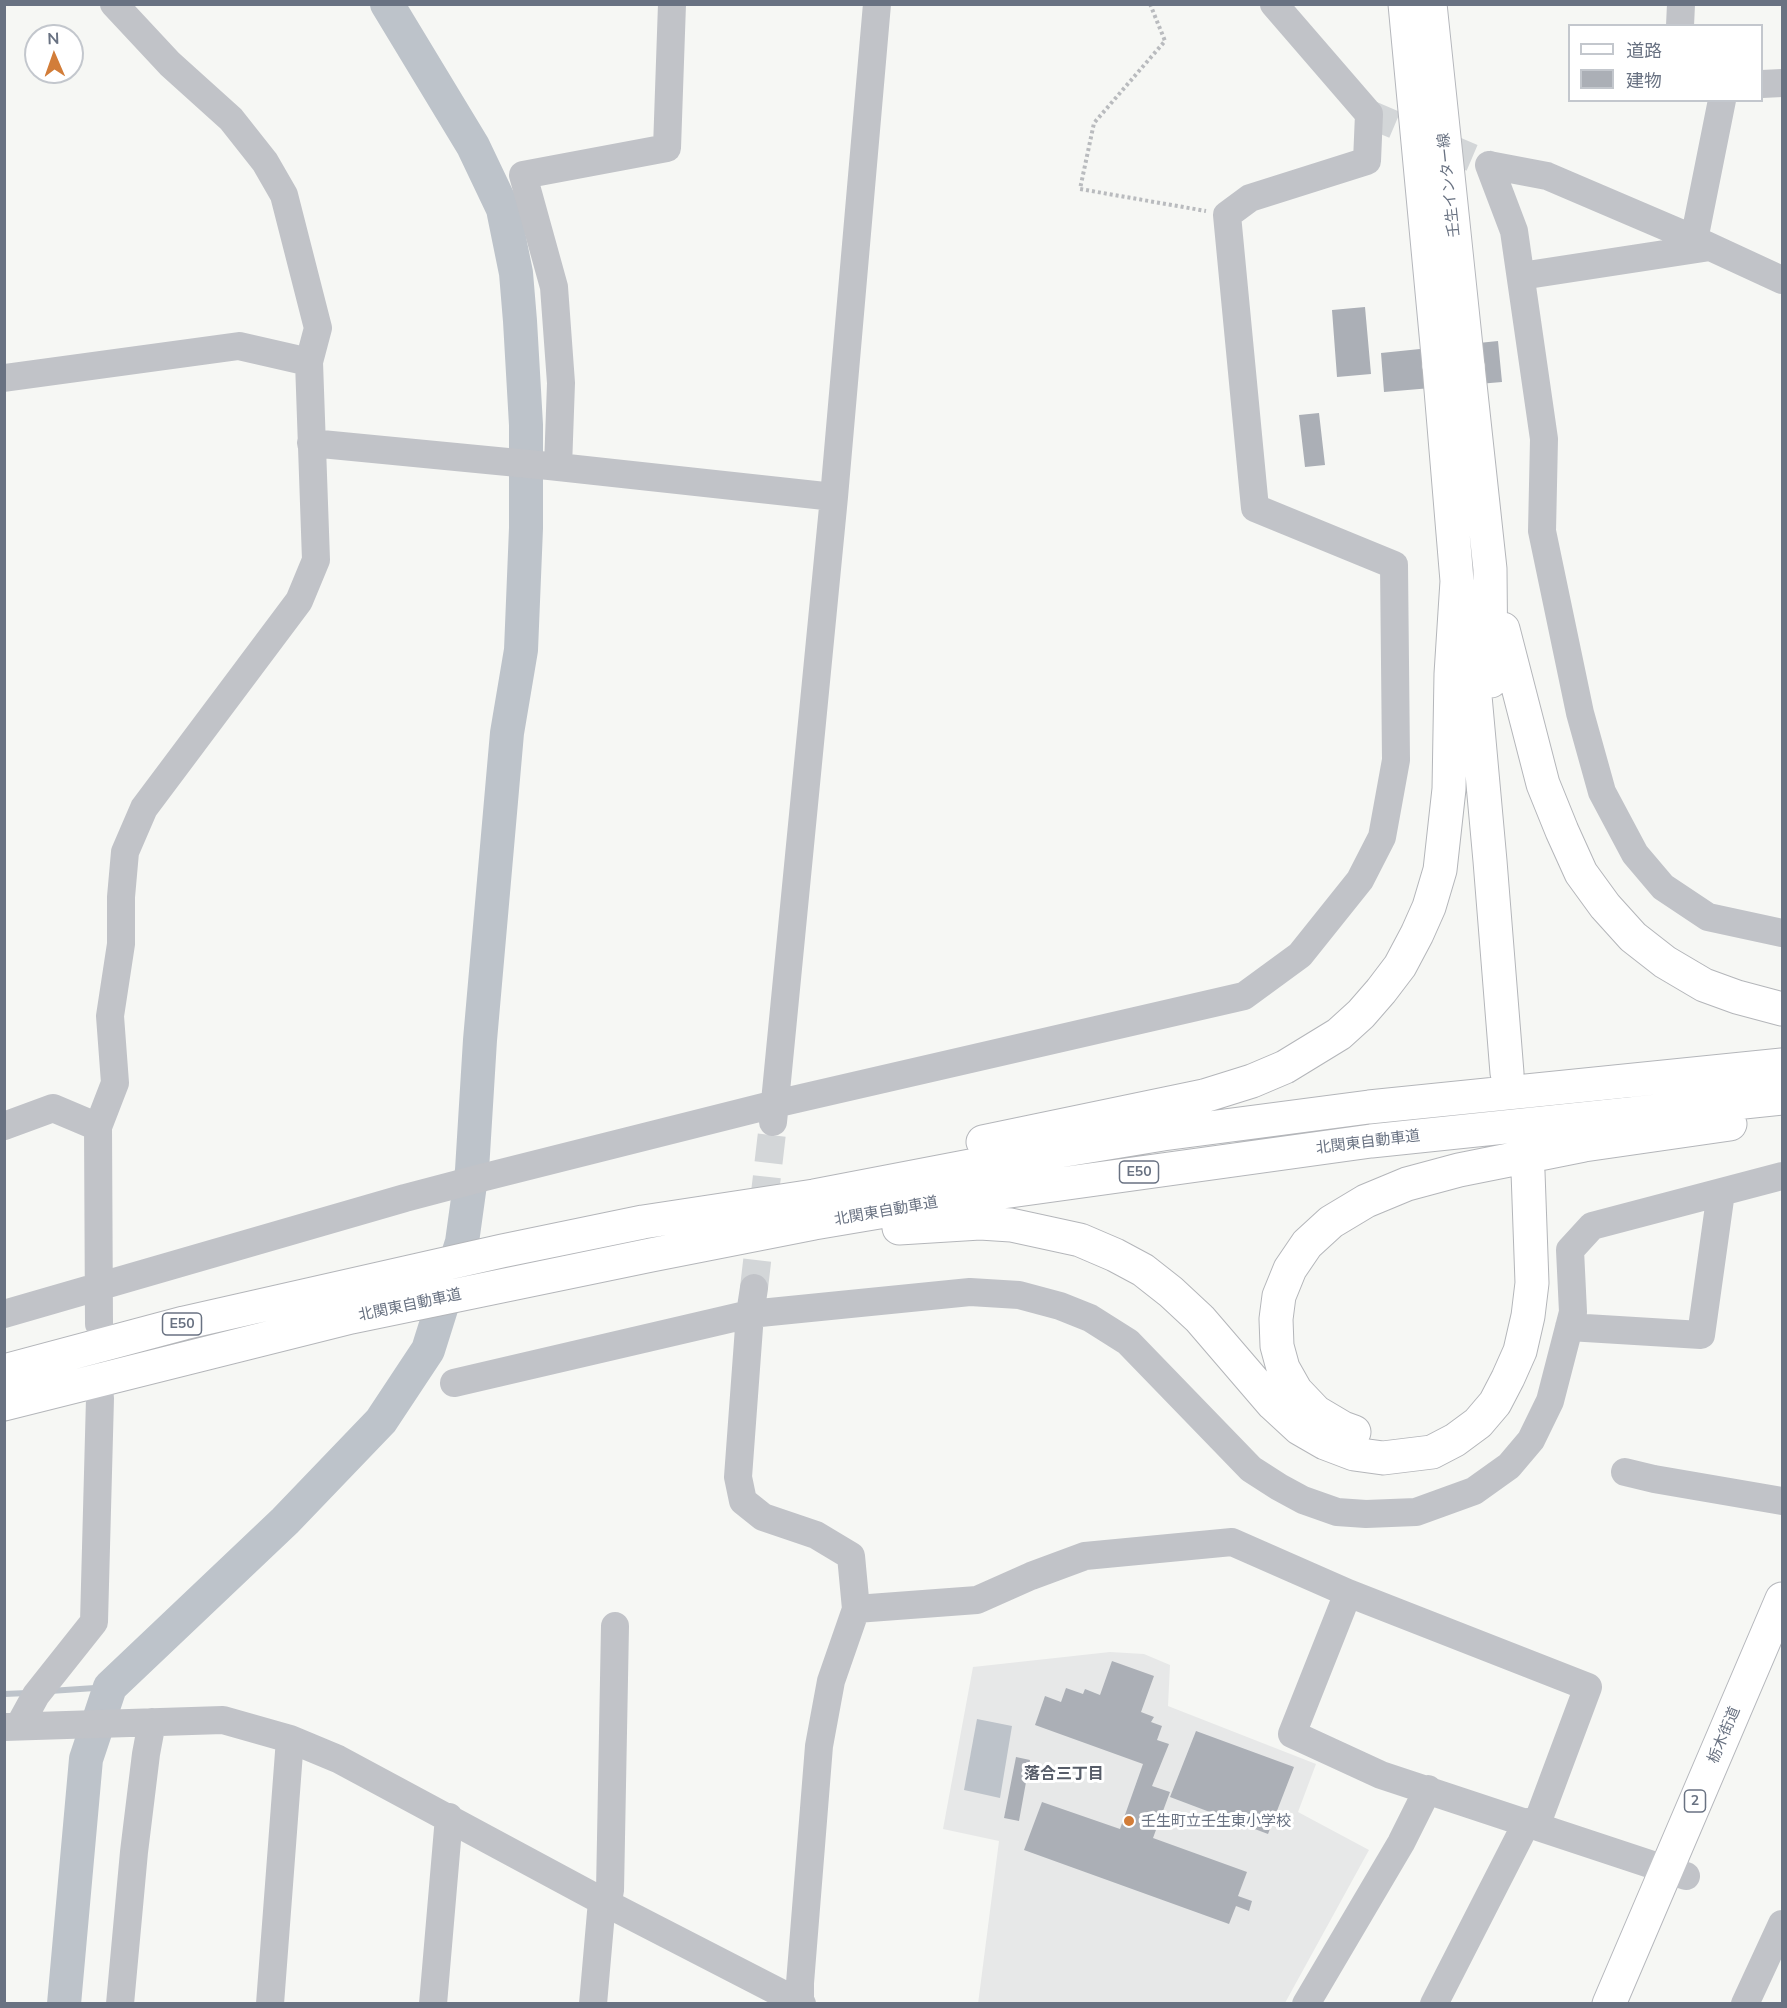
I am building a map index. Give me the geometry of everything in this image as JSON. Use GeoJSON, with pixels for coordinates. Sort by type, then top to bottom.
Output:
{"type":"FeatureCollection","features":[{"type":"Feature","properties":{"kind":"main road","name":"壬生インター線"},"geometry":{"type":"LineString","coordinates":[[1405,4],[1454,366]]}},
{"type":"Feature","properties":{"kind":"main road","name":"壬生インター線"},"geometry":{"type":"LineString","coordinates":[[1430,4],[1454,366]]}},
{"type":"Feature","properties":{"kind":"main road"},"geometry":{"type":"LineString","coordinates":[[1454,366],[1490,569],[1512,667],[1543,784],[1581,873],[1605,906],[1633,937],[1665,962],[1704,985],[1782,1009]]}},
{"type":"Feature","properties":{"kind":"main road"},"geometry":{"type":"LineString","coordinates":[[643,1222],[808,1178],[1204,1096],[1285,1067],[1339,1034],[1361,1014],[1400,966],[1429,907],[1440,870],[1449,789],[1451,674],[1457,581],[1454,366]]}},
{"type":"Feature","properties":{"kind":"main road"},"geometry":{"type":"LineString","coordinates":[[1457,581],[1473,674],[1515,1072],[1508,860],[1490,674],[1490,569]]}},
{"type":"Feature","properties":{"kind":"main road","name":"北関東自動車道"},"geometry":{"type":"LineString","coordinates":[[4,1371],[184,1323],[502,1251],[643,1222],[814,1196],[986,1163],[1163,1134],[1369,1107],[1782,1065]]}},
{"type":"Feature","properties":{"kind":"main road","name":"北関東自動車道"},"geometry":{"type":"LineString","coordinates":[[4,1404],[351,1317],[814,1223],[974,1196],[1371,1141],[1782,1098]]}},
{"type":"Feature","properties":{"kind":"main road"},"geometry":{"type":"LineString","coordinates":[[502,1286],[650,1270],[817,1240],[921,1225],[1001,1224],[1044,1231],[1080,1240],[1143,1270],[1200,1319],[1273,1404],[1299,1428],[1326,1443],[1354,1454],[1383,1458],[1409,1456],[1432,1452],[1455,1440],[1478,1423],[1495,1403],[1516,1360],[1528,1316],[1532,1283],[1520,1173],[1510,1320],[1502,1348],[1476,1396],[1459,1414],[1436,1428],[1413,1436],[1368,1437],[1343,1428],[1316,1412],[1296,1391],[1283,1368],[1277,1346],[1276,1319],[1279,1296],[1290,1269],[1307,1244],[1331,1222],[1366,1201],[1407,1184],[1459,1170],[1584,1145],[1782,1117]]}},
{"type":"Feature","properties":{"kind":"main road","name":"栃木街道"},"geometry":{"type":"LineString","coordinates":[[1632,2004],[1676,1872],[1782,1599]]}},
{"type":"Feature","properties":{"kind":"main road","name":"栃木街道"},"geometry":{"type":"LineString","coordinates":[[1609,2004],[1782,1654]]}},
{"type":"Feature","properties":{"kind":"street"},"geometry":{"type":"LineString","coordinates":[[99,1324],[98,1126],[115,1083],[110,1016],[121,944],[121,897],[125,852],[144,808],[298,601],[316,560],[309,362],[318,328],[284,195],[265,162],[231,119],[170,64],[114,4]]}},
{"type":"Feature","properties":{"kind":"street"},"geometry":{"type":"LineString","coordinates":[[549,466],[561,383],[554,287],[523,175],[667,148],[672,4]]}},
{"type":"Feature","properties":{"kind":"street"},"geometry":{"type":"LineString","coordinates":[[774,1114],[834,497],[877,4]]}},
{"type":"Feature","properties":{"kind":"street"},"geometry":{"type":"LineString","coordinates":[[4,1314],[481,1178],[774,1114],[1244,996],[1300,955],[1360,880],[1382,837],[1396,760],[1394,565],[1256,508],[1227,215],[1250,198],[1367,161],[1369,114],[1274,4]]}},
{"type":"Feature","properties":{"kind":"street"},"geometry":{"type":"LineString","coordinates":[[1680,24],[1681,4]]}},
{"type":"Feature","properties":{"kind":"street"},"geometry":{"type":"LineString","coordinates":[[1763,84],[1782,83]]}},
{"type":"Feature","properties":{"kind":"street"},"geometry":{"type":"LineString","coordinates":[[1702,244],[1722,102]]}},
{"type":"Feature","properties":{"kind":"street"},"geometry":{"type":"LineString","coordinates":[[1782,280],[1547,176],[1489,165],[1514,231],[1544,439],[1542,531],[1580,713],[1602,792],[1635,854],[1663,887],[1708,917],[1782,933]]}},
{"type":"Feature","properties":{"kind":"street"},"geometry":{"type":"LineString","coordinates":[[1521,276],[1702,244]]}},
{"type":"Feature","properties":{"kind":"street"},"geometry":{"type":"LineString","coordinates":[[4,378],[239,346],[309,362]]}},
{"type":"Feature","properties":{"kind":"street"},"geometry":{"type":"LineString","coordinates":[[311,443],[834,497]]}},
{"type":"Feature","properties":{"kind":"street"},"geometry":{"type":"LineString","coordinates":[[4,1126],[53,1108],[98,1126]]}},
{"type":"Feature","properties":{"kind":"street"},"geometry":{"type":"LineString","coordinates":[[454,1383],[752,1301],[970,1292],[1019,1295],[1060,1306],[1090,1318],[1128,1342],[1251,1469],[1303,1500],[1337,1512],[1366,1514],[1416,1512],[1474,1491],[1509,1466],[1531,1440],[1550,1401],[1573,1312],[1570,1250],[1592,1226],[1782,1176]]}},
{"type":"Feature","properties":{"kind":"street"},"geometry":{"type":"LineString","coordinates":[[1569,1327],[1701,1335],[1720,1192]]}},
{"type":"Feature","properties":{"kind":"street"},"geometry":{"type":"LineString","coordinates":[[12,1726],[223,1720],[290,1738],[338,1759],[449,1817],[602,1901],[752,1991],[801,2003],[800,1983],[819,1746],[831,1681],[856,1609],[851,1556],[816,1535],[763,1517],[743,1501],[738,1477],[752,1301]]}},
{"type":"Feature","properties":{"kind":"street"},"geometry":{"type":"LineString","coordinates":[[12,1726],[94,1622],[100,1398]]}},
{"type":"Feature","properties":{"kind":"street"},"geometry":{"type":"LineString","coordinates":[[1625,1472],[1782,1501]]}},
{"type":"Feature","properties":{"kind":"street"},"geometry":{"type":"LineString","coordinates":[[856,1609],[977,1600],[1031,1576],[1085,1556],[1232,1542],[1348,1593],[1588,1687],[1532,1824],[1434,2004]]}},
{"type":"Feature","properties":{"kind":"street"},"geometry":{"type":"LineString","coordinates":[[1348,1593],[1292,1734],[1381,1774],[1676,1872]]}},
{"type":"Feature","properties":{"kind":"street"},"geometry":{"type":"LineString","coordinates":[[593,2004],[602,1901],[610,1892],[615,1626]]}},
{"type":"Feature","properties":{"kind":"street"},"geometry":{"type":"LineString","coordinates":[[120,2004],[136,1841],[152,1722]]}},
{"type":"Feature","properties":{"kind":"street"},"geometry":{"type":"LineString","coordinates":[[270,2004],[290,1738]]}},
{"type":"Feature","properties":{"kind":"street"},"geometry":{"type":"LineString","coordinates":[[1305,2004],[1401,1843],[1428,1789]]}},
{"type":"Feature","properties":{"kind":"street"},"geometry":{"type":"LineString","coordinates":[[433,2004],[449,1817]]}},
{"type":"Feature","properties":{"kind":"street"},"geometry":{"type":"LineString","coordinates":[[1745,2004],[1782,1924]]}},
{"type":"Feature","properties":{"kind":"path"},"geometry":{"type":"LineString","coordinates":[[1150,4],[1166,41],[1094,123],[1080,189],[1227,215]]}},
{"type":"Feature","properties":{"kind":"shaded area","name":"壬生町立壬生東小学校"},"geometry":{"type":"Polygon","coordinates":[[[1110,1652],[1144,1654],[1170,1665],[1168,1706],[1316,1764],[1298,1812],[1369,1850],[1285,2003],[978,2004],[999,1841],[943,1829],[973,1667],[1110,1652]]]}},
{"type":"Feature","properties":{"kind":"shaded area"},"geometry":{"type":"Polygon","coordinates":[[[977,1719],[1012,1726],[1000,1798],[964,1790],[977,1719]]]}},
{"type":"Feature","properties":{"kind":"building"},"geometry":{"type":"Polygon","coordinates":[[[1365,307],[1371,374],[1337,377],[1332,310],[1365,307]]]}},
{"type":"Feature","properties":{"kind":"building"},"geometry":{"type":"Polygon","coordinates":[[[1498,341],[1502,382],[1384,392],[1381,353],[1498,341]]]}},
{"type":"Feature","properties":{"kind":"building"},"geometry":{"type":"Polygon","coordinates":[[[1319,413],[1325,465],[1305,467],[1299,415],[1319,413]]]}},
{"type":"Feature","properties":{"kind":"building"},"geometry":{"type":"Polygon","coordinates":[[[1112,1661],[1154,1676],[1141,1712],[1154,1717],[1151,1722],[1162,1726],[1157,1740],[1169,1744],[1152,1786],[1170,1792],[1153,1838],[1247,1872],[1238,1896],[1252,1901],[1249,1911],[1236,1906],[1229,1924],[1024,1850],[1042,1802],[1120,1829],[1143,1764],[1035,1725],[1045,1696],[1061,1702],[1066,1688],[1083,1694],[1085,1689],[1100,1695],[1112,1661]]]}},
{"type":"Feature","properties":{"kind":"building"},"geometry":{"type":"Polygon","coordinates":[[[1196,1731],[1294,1767],[1268,1834],[1170,1797],[1196,1731]]]}},
{"type":"Feature","properties":{"kind":"building"},"geometry":{"type":"Polygon","coordinates":[[[1016,1757],[1030,1760],[1019,1821],[1004,1818],[1016,1757]]]}},
{"type":"Feature","properties":{"kind":"waterway"},"geometry":{"type":"LineString","coordinates":[[64,2004],[86,1759],[110,1687],[285,1521],[381,1421],[428,1350],[462,1242],[472,1170],[480,1040],[507,733],[521,650],[526,528],[526,425],[520,321],[516,273],[503,209],[473,146],[387,4]]}},
{"type":"Feature","properties":{"kind":"waterway"},"geometry":{"type":"LineString","coordinates":[[50,1691],[110,1687]]}},
{"type":"Feature","properties":{"kind":"waterway"},"geometry":{"type":"LineString","coordinates":[[4,1694],[28,1693]]}},
{"type":"Feature","properties":{"kind":"tunnel"},"geometry":{"type":"LineString","coordinates":[[1369,114],[1489,165]]}},
{"type":"Feature","properties":{"kind":"tunnel"},"geometry":{"type":"LineString","coordinates":[[754,1288],[773,1124]]}},
{"type":"Feature","properties":{"kind":"place","name":"壬生町立壬生東小学校"},"geometry":{"type":"Point","coordinates":[1129,1821]}},
{"type":"Feature","properties":{"kind":"district","name":"落合三丁目"},"geometry":{"type":"Point","coordinates":[1064,1774]}}]}
